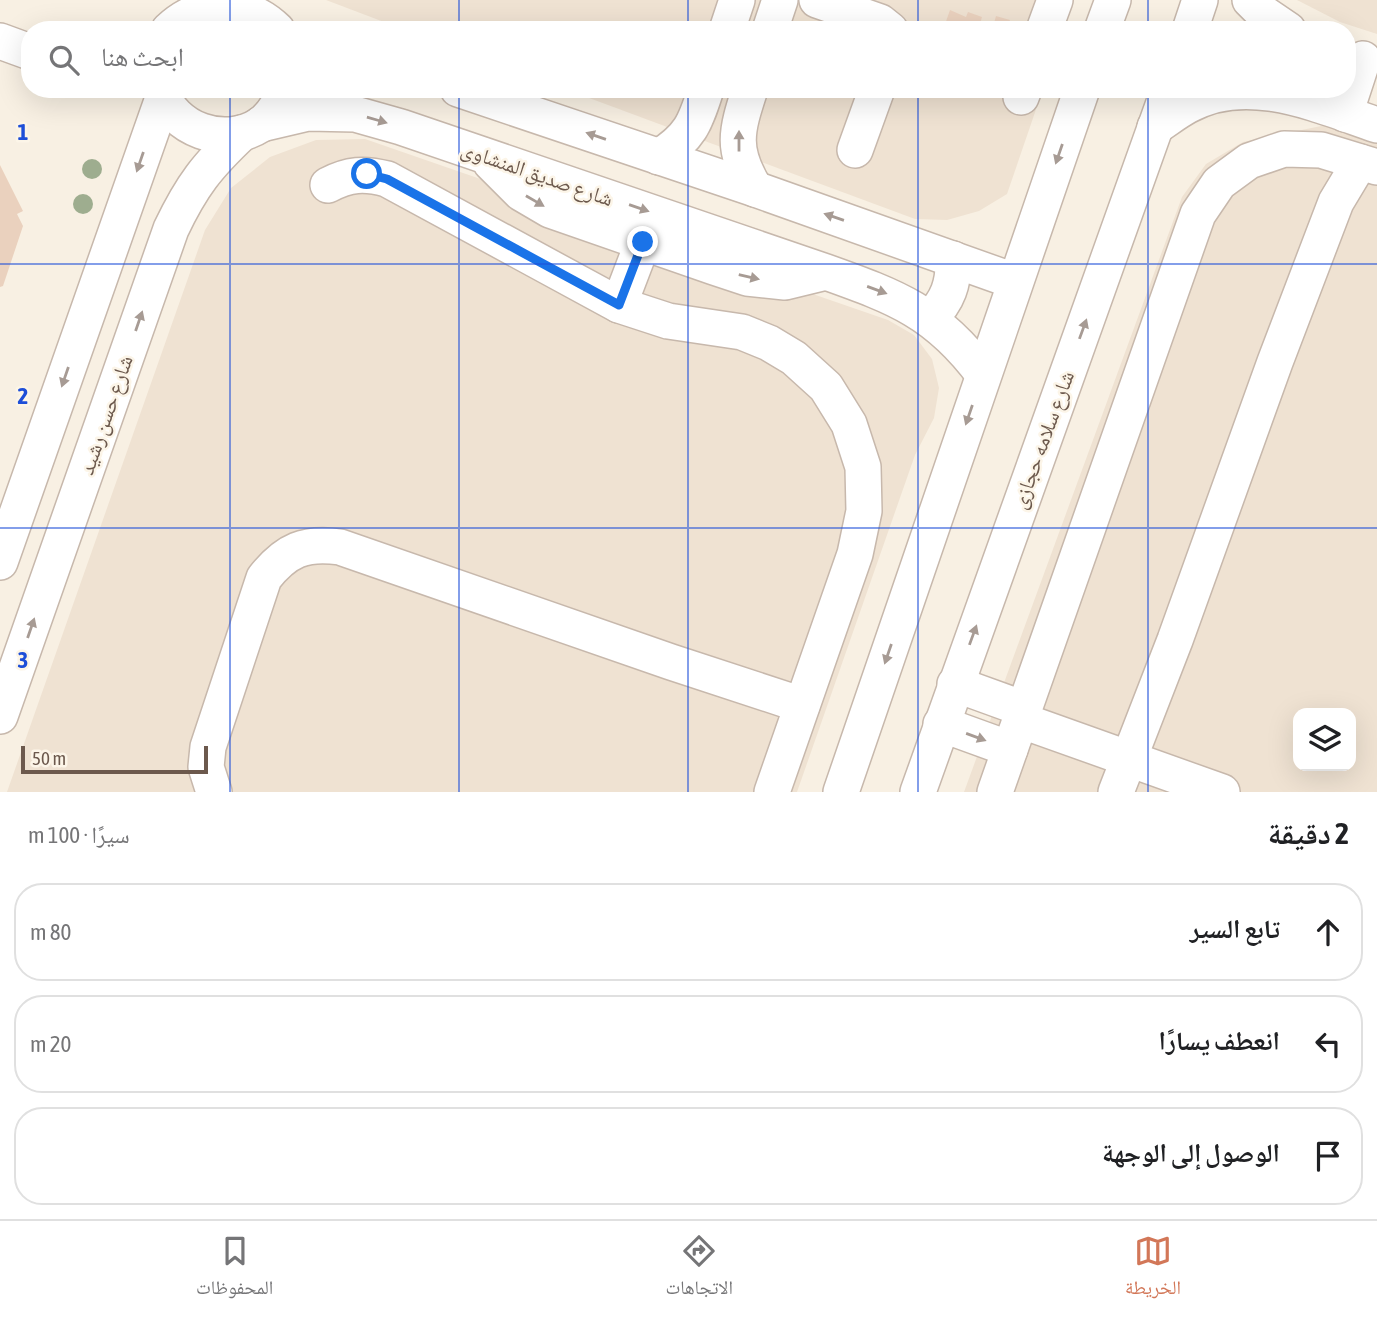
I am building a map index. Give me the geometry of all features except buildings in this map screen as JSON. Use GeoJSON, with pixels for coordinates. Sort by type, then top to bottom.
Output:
{"type":"FeatureCollection","features":[{"type":"Feature","properties":{"kind":"street"},"geometry":{"type":"LineString","coordinates":[[158,0],[164,21]]}},
{"type":"Feature","properties":{"kind":"street"},"geometry":{"type":"LineString","coordinates":[[730,21],[737,0]]}},
{"type":"Feature","properties":{"kind":"street"},"geometry":{"type":"LineString","coordinates":[[773,21],[780,0]]}},
{"type":"Feature","properties":{"kind":"street"},"geometry":{"type":"LineString","coordinates":[[817,0],[877,21]]}},
{"type":"Feature","properties":{"kind":"street"},"geometry":{"type":"LineString","coordinates":[[1047,21],[1055,0]]}},
{"type":"Feature","properties":{"kind":"street"},"geometry":{"type":"LineString","coordinates":[[1105,21],[1113,0]]}},
{"type":"Feature","properties":{"kind":"street"},"geometry":{"type":"LineString","coordinates":[[1250,0],[1275,21]]}},
{"type":"Feature","properties":{"kind":"street"},"geometry":{"type":"LineString","coordinates":[[176,21],[201,5],[225,1],[266,17]]}},
{"type":"Feature","properties":{"kind":"street"},"geometry":{"type":"LineString","coordinates":[[0,41],[21,49]]}},
{"type":"Feature","properties":{"kind":"street"},"geometry":{"type":"LineString","coordinates":[[1290,98],[1361,120],[1363,59]]}},
{"type":"Feature","properties":{"kind":"street"},"geometry":{"type":"LineString","coordinates":[[0,562],[161,98]]}},
{"type":"Feature","properties":{"kind":"street","name":"شارع صديق المنشاوى"},"geometry":{"type":"LineString","coordinates":[[165,98],[177,117],[196,131],[219,136],[308,113],[331,102],[355,114],[401,127],[888,294],[930,318],[950,334],[983,374]]}},
{"type":"Feature","properties":{"kind":"street","name":"شارع حسن رشيد"},"geometry":{"type":"LineString","coordinates":[[0,716],[171,229],[189,193],[213,160],[278,107],[282,98]]}},
{"type":"Feature","properties":{"kind":"street"},"geometry":{"type":"LineString","coordinates":[[485,98],[755,189],[1014,281]]}},
{"type":"Feature","properties":{"kind":"street"},"geometry":{"type":"LineString","coordinates":[[659,157],[678,145],[692,127],[703,98]]}},
{"type":"Feature","properties":{"kind":"street"},"geometry":{"type":"LineString","coordinates":[[747,98],[737,142],[742,167],[755,189]]}},
{"type":"Feature","properties":{"kind":"street"},"geometry":{"type":"LineString","coordinates":[[855,150],[874,98]]}},
{"type":"Feature","properties":{"kind":"street"},"geometry":{"type":"LineString","coordinates":[[842,792],[1014,281],[1079,98]]}},
{"type":"Feature","properties":{"kind":"street","name":"شارع سلامه حجازى"},"geometry":{"type":"LineString","coordinates":[[918,792],[1166,98]]}},
{"type":"Feature","properties":{"kind":"street"},"geometry":{"type":"LineString","coordinates":[[1155,127],[1189,104],[1208,98]]}},
{"type":"Feature","properties":{"kind":"street"},"geometry":{"type":"LineString","coordinates":[[995,792],[1198,214],[1219,183],[1249,160],[1284,149],[1321,150],[1368,165],[1336,202],[1175,640],[1115,792]]}},
{"type":"Feature","properties":{"kind":"street"},"geometry":{"type":"LineString","coordinates":[[484,156],[521,193],[550,210],[714,267],[756,279],[785,282],[826,272]]}},
{"type":"Feature","properties":{"kind":"street"},"geometry":{"type":"LineString","coordinates":[[328,185],[347,176],[367,174],[387,179],[619,305],[668,321],[742,332],[769,342],[794,358],[826,387],[849,424],[863,467],[864,510],[855,554],[772,792]]}},
{"type":"Feature","properties":{"kind":"street"},"geometry":{"type":"LineString","coordinates":[[619,305],[643,242]]}},
{"type":"Feature","properties":{"kind":"street"},"geometry":{"type":"LineString","coordinates":[[930,318],[940,309],[952,285],[953,259]]}},
{"type":"Feature","properties":{"kind":"street"},"geometry":{"type":"LineString","coordinates":[[24,494],[73,510]]}},
{"type":"Feature","properties":{"kind":"street"},"geometry":{"type":"LineString","coordinates":[[214,792],[206,767],[208,747],[264,578],[275,564],[289,553],[306,547],[340,547],[802,705]]}},
{"type":"Feature","properties":{"kind":"street"},"geometry":{"type":"LineString","coordinates":[[956,684],[1018,726]]}},
{"type":"Feature","properties":{"kind":"street"},"geometry":{"type":"LineString","coordinates":[[941,724],[1018,726],[1128,758],[1222,792]]}},
{"type":"Feature","properties":{"kind":"shaded area"},"geometry":{"type":"Polygon","coordinates":[[[326,0],[1074,0],[1067,21],[381,21],[326,0]]]}},
{"type":"Feature","properties":{"kind":"shaded area"},"geometry":{"type":"Polygon","coordinates":[[[1297,0],[1377,0],[1377,34],[1356,27],[1356,21],[1338,21],[1297,0]]]}},
{"type":"Feature","properties":{"kind":"shaded area"},"geometry":{"type":"Polygon","coordinates":[[[589,98],[1040,98],[1007,194],[979,211],[947,220],[915,219],[589,98]]]}},
{"type":"Feature","properties":{"kind":"shaded area"},"geometry":{"type":"Polygon","coordinates":[[[1331,124],[1377,141],[1377,792],[964,792],[1182,197],[1206,164],[1243,142],[1331,124]]]}},
{"type":"Feature","properties":{"kind":"shaded area"},"geometry":{"type":"Polygon","coordinates":[[[365,139],[888,320],[914,335],[932,359],[939,388],[934,418],[915,455],[797,792],[7,792],[205,230],[231,188],[270,157],[316,140],[365,139]]]}},
{"type":"Feature","properties":{"kind":"route"},"geometry":{"type":"LineString","coordinates":[[367,174],[387,179],[619,305],[643,242]]}}]}
